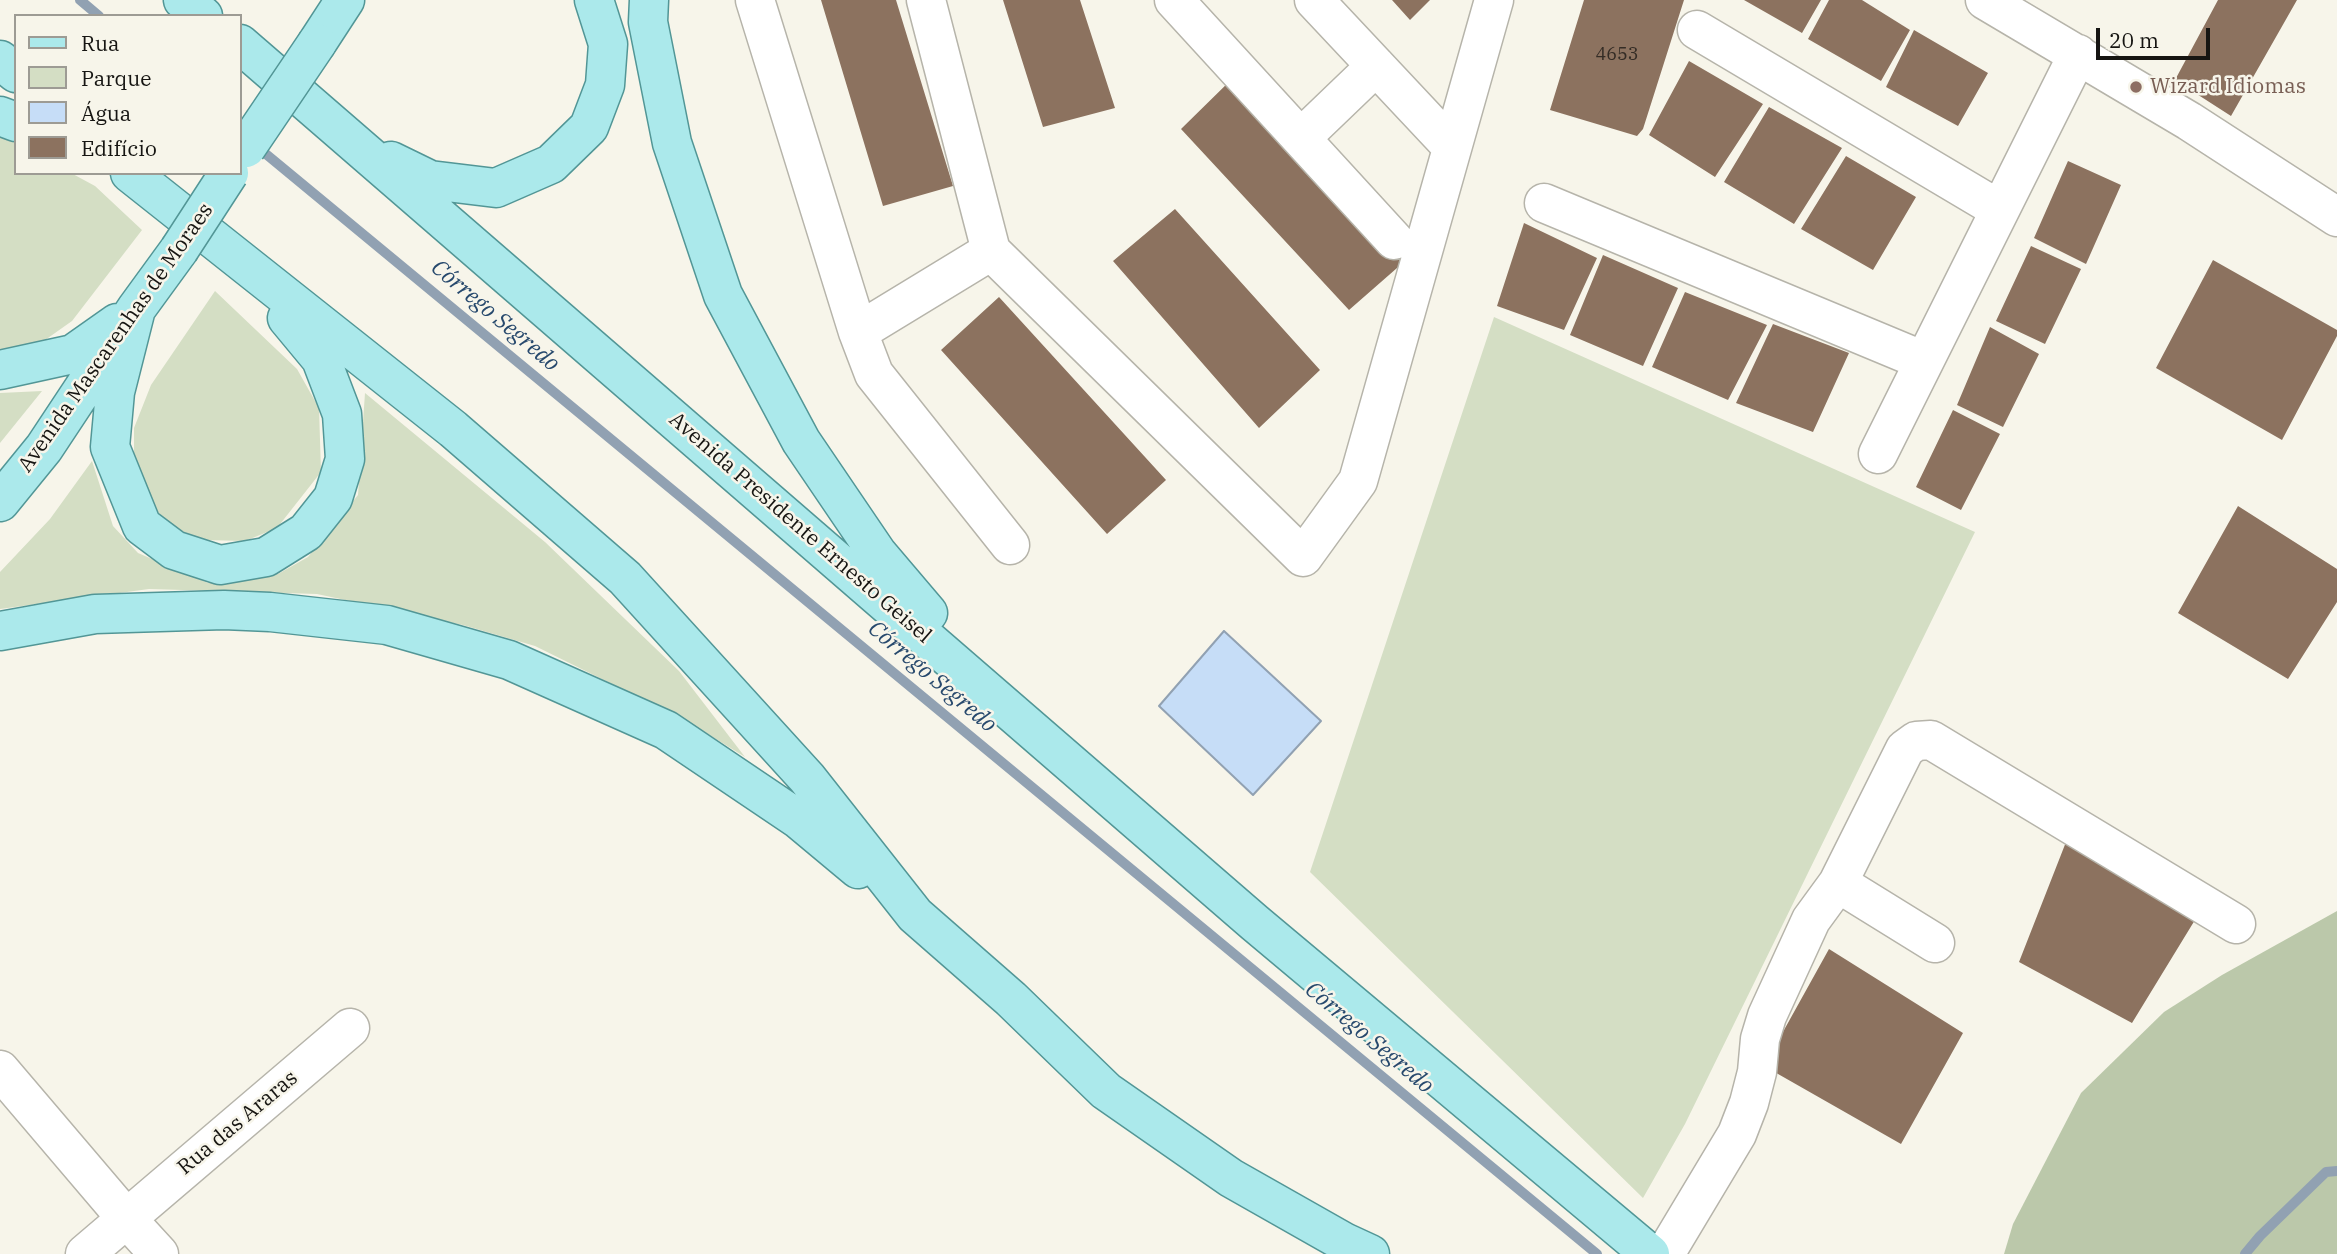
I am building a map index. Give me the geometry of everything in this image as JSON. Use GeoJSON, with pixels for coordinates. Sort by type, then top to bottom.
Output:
{"type":"FeatureCollection","features":[{"type":"Feature","properties":{"kind":"main road"},"geometry":{"type":"LineString","coordinates":[[183,0],[201,14]]}},
{"type":"Feature","properties":{"kind":"main road"},"geometry":{"type":"LineString","coordinates":[[242,154],[345,0]]}},
{"type":"Feature","properties":{"kind":"main road"},"geometry":{"type":"LineString","coordinates":[[360,147],[430,180],[496,188],[551,164],[589,127],[605,85],[608,44],[594,0]]}},
{"type":"Feature","properties":{"kind":"main road"},"geometry":{"type":"LineString","coordinates":[[649,0],[649,22],[672,143],[723,295],[801,441],[877,553],[1009,708]]}},
{"type":"Feature","properties":{"kind":"main road","name":"Avenida Presidente Ernesto Geisel"},"geometry":{"type":"LineString","coordinates":[[242,46],[1255,923],[1650,1254]]}},
{"type":"Feature","properties":{"kind":"main road"},"geometry":{"type":"LineString","coordinates":[[0,60],[14,72]]}},
{"type":"Feature","properties":{"kind":"main road"},"geometry":{"type":"LineString","coordinates":[[130,175],[453,429],[625,578],[807,778],[915,915]]}},
{"type":"Feature","properties":{"kind":"main road","name":"Avenida Mascarenhas de Moraes"},"geometry":{"type":"LineString","coordinates":[[0,502],[44,448],[228,175]]}},
{"type":"Feature","properties":{"kind":"main road"},"geometry":{"type":"LineString","coordinates":[[136,309],[115,392],[110,447],[142,526],[174,550],[220,565],[266,557],[306,532],[333,498],[345,459],[342,414],[321,359],[241,262]]}},
{"type":"Feature","properties":{"kind":"main road"},"geometry":{"type":"LineString","coordinates":[[0,370],[73,354],[136,309]]}},
{"type":"Feature","properties":{"kind":"main road"},"geometry":{"type":"LineString","coordinates":[[0,631],[95,614],[224,610],[270,612],[387,625],[509,660],[666,730],[798,819],[915,915],[1011,999],[1106,1091],[1231,1178],[1348,1250]]}},
{"type":"Feature","properties":{"kind":"street"},"geometry":{"type":"LineString","coordinates":[[755,0],[858,332],[874,374],[1010,545]]}},
{"type":"Feature","properties":{"kind":"street"},"geometry":{"type":"LineString","coordinates":[[926,0],[991,251],[1303,557],[1358,481],[1494,0]]}},
{"type":"Feature","properties":{"kind":"street"},"geometry":{"type":"LineString","coordinates":[[1174,0],[1394,240]]}},
{"type":"Feature","properties":{"kind":"street"},"geometry":{"type":"LineString","coordinates":[[1314,0],[1452,147]]}},
{"type":"Feature","properties":{"kind":"street"},"geometry":{"type":"LineString","coordinates":[[1985,0],[2189,121],[2337,217]]}},
{"type":"Feature","properties":{"kind":"street"},"geometry":{"type":"LineString","coordinates":[[1697,30],[2000,210]]}},
{"type":"Feature","properties":{"kind":"street"},"geometry":{"type":"LineString","coordinates":[[1878,454],[2078,54]]}},
{"type":"Feature","properties":{"kind":"street"},"geometry":{"type":"LineString","coordinates":[[1301,138],[1376,66]]}},
{"type":"Feature","properties":{"kind":"street"},"geometry":{"type":"LineString","coordinates":[[1544,203],[1924,361]]}},
{"type":"Feature","properties":{"kind":"street"},"geometry":{"type":"LineString","coordinates":[[858,332],[991,251]]}},
{"type":"Feature","properties":{"kind":"street"},"geometry":{"type":"LineString","coordinates":[[1665,1254],[1737,1134],[1757,1072],[1760,1039],[1767,1016],[1811,920],[1838,883],[1905,750],[1916,741],[1931,740],[2236,924]]}},
{"type":"Feature","properties":{"kind":"street"},"geometry":{"type":"LineString","coordinates":[[1838,883],[1935,943]]}},
{"type":"Feature","properties":{"kind":"street","name":"Rua das Araras"},"geometry":{"type":"LineString","coordinates":[[85,1254],[350,1028]]}},
{"type":"Feature","properties":{"kind":"street"},"geometry":{"type":"LineString","coordinates":[[0,1070],[159,1254]]}},
{"type":"Feature","properties":{"kind":"green space"},"geometry":{"type":"Polygon","coordinates":[[[0,136],[14,142],[14,175],[75,175],[95,186],[142,230],[72,321],[38,345],[0,355],[0,136]]]}},
{"type":"Feature","properties":{"kind":"green space"},"geometry":{"type":"Polygon","coordinates":[[[215,291],[297,369],[319,408],[321,472],[277,528],[245,541],[204,540],[174,528],[148,502],[134,470],[134,428],[151,385],[215,291]]]}},
{"type":"Feature","properties":{"kind":"green space"},"geometry":{"type":"Polygon","coordinates":[[[1494,317],[1975,532],[1685,1124],[1643,1198],[1310,872],[1494,317]]]}},
{"type":"Feature","properties":{"kind":"green space"},"geometry":{"type":"Polygon","coordinates":[[[42,391],[0,443],[0,393],[42,391]]]}},
{"type":"Feature","properties":{"kind":"green space"},"geometry":{"type":"Polygon","coordinates":[[[365,393],[545,542],[679,671],[745,757],[687,721],[535,646],[463,625],[317,594],[149,589],[0,609],[0,572],[50,519],[92,461],[113,526],[138,553],[208,583],[278,574],[308,557],[358,495],[365,393]]]}},
{"type":"Feature","properties":{"kind":"green space"},"geometry":{"type":"Polygon","coordinates":[[[2337,911],[2337,1254],[2004,1254],[2013,1224],[2081,1093],[2164,1012],[2222,975],[2337,911]]]}},
{"type":"Feature","properties":{"kind":"water"},"geometry":{"type":"Polygon","coordinates":[[[1224,631],[1321,721],[1253,795],[1159,706],[1224,631]]]}},
{"type":"Feature","properties":{"kind":"building"},"geometry":{"type":"Polygon","coordinates":[[[821,0],[896,0],[953,186],[883,206],[821,0]]]}},
{"type":"Feature","properties":{"kind":"building"},"geometry":{"type":"Polygon","coordinates":[[[1003,0],[1080,0],[1115,108],[1043,127],[1003,0]]]}},
{"type":"Feature","properties":{"kind":"building"},"geometry":{"type":"Polygon","coordinates":[[[1392,0],[1430,0],[1410,20],[1392,0]]]}},
{"type":"Feature","properties":{"kind":"building"},"geometry":{"type":"Polygon","coordinates":[[[1584,0],[1684,0],[1643,129],[1637,136],[1550,110],[1584,0]]]}},
{"type":"Feature","properties":{"kind":"building"},"geometry":{"type":"Polygon","coordinates":[[[1744,0],[1821,0],[1802,33],[1744,0]]]}},
{"type":"Feature","properties":{"kind":"building"},"geometry":{"type":"Polygon","coordinates":[[[1829,0],[1862,0],[1910,30],[1881,81],[1808,39],[1829,0]]]}},
{"type":"Feature","properties":{"kind":"building"},"geometry":{"type":"Polygon","coordinates":[[[2218,0],[2297,0],[2231,116],[2175,80],[2218,0]]]}},
{"type":"Feature","properties":{"kind":"building"},"geometry":{"type":"Polygon","coordinates":[[[1914,30],[1988,73],[1958,126],[1886,87],[1914,30]]]}},
{"type":"Feature","properties":{"kind":"building"},"geometry":{"type":"Polygon","coordinates":[[[1689,61],[1763,104],[1715,177],[1649,135],[1689,61]]]}},
{"type":"Feature","properties":{"kind":"building"},"geometry":{"type":"Polygon","coordinates":[[[1235,76],[1405,261],[1349,310],[1181,129],[1235,76]]]}},
{"type":"Feature","properties":{"kind":"building"},"geometry":{"type":"Polygon","coordinates":[[[1769,107],[1842,148],[1794,224],[1724,182],[1769,107]]]}},
{"type":"Feature","properties":{"kind":"building"},"geometry":{"type":"Polygon","coordinates":[[[1846,156],[1916,197],[1873,270],[1801,229],[1846,156]]]}},
{"type":"Feature","properties":{"kind":"building"},"geometry":{"type":"Polygon","coordinates":[[[2068,161],[2121,185],[2086,264],[2034,238],[2068,161]]]}},
{"type":"Feature","properties":{"kind":"building"},"geometry":{"type":"Polygon","coordinates":[[[1175,209],[1320,370],[1259,428],[1113,261],[1175,209]]]}},
{"type":"Feature","properties":{"kind":"building"},"geometry":{"type":"Polygon","coordinates":[[[1524,223],[1597,258],[1564,330],[1497,306],[1524,223]]]}},
{"type":"Feature","properties":{"kind":"building"},"geometry":{"type":"Polygon","coordinates":[[[2031,246],[2081,269],[2045,344],[1996,321],[2031,246]]]}},
{"type":"Feature","properties":{"kind":"building"},"geometry":{"type":"Polygon","coordinates":[[[1603,255],[1678,288],[1643,366],[1570,335],[1603,255]]]}},
{"type":"Feature","properties":{"kind":"building"},"geometry":{"type":"Polygon","coordinates":[[[2213,260],[2337,330],[2337,336],[2282,440],[2156,368],[2213,260]]]}},
{"type":"Feature","properties":{"kind":"building"},"geometry":{"type":"Polygon","coordinates":[[[1685,292],[1767,325],[1728,400],[1652,367],[1685,292]]]}},
{"type":"Feature","properties":{"kind":"building"},"geometry":{"type":"Polygon","coordinates":[[[999,297],[1166,480],[1107,534],[941,350],[999,297]]]}},
{"type":"Feature","properties":{"kind":"building"},"geometry":{"type":"Polygon","coordinates":[[[1773,324],[1849,353],[1813,432],[1736,403],[1773,324]]]}},
{"type":"Feature","properties":{"kind":"building"},"geometry":{"type":"Polygon","coordinates":[[[1990,327],[2039,354],[2003,427],[1957,405],[1990,327]]]}},
{"type":"Feature","properties":{"kind":"building"},"geometry":{"type":"Polygon","coordinates":[[[1953,410],[2000,434],[1961,510],[1916,487],[1953,410]]]}},
{"type":"Feature","properties":{"kind":"building"},"geometry":{"type":"Polygon","coordinates":[[[2238,506],[2337,569],[2337,602],[2288,679],[2178,613],[2238,506]]]}},
{"type":"Feature","properties":{"kind":"building"},"geometry":{"type":"Polygon","coordinates":[[[2066,842],[2198,915],[2132,1023],[2019,962],[2066,842]]]}},
{"type":"Feature","properties":{"kind":"building"},"geometry":{"type":"Polygon","coordinates":[[[1829,949],[1963,1033],[1901,1144],[1764,1066],[1829,949]]]}},
{"type":"Feature","properties":{"kind":"waterway","name":"Córrego Segredo"},"geometry":{"type":"LineString","coordinates":[[80,0],[97,14]]}},
{"type":"Feature","properties":{"kind":"waterway","name":"Córrego Segredo"},"geometry":{"type":"LineString","coordinates":[[255,145],[1597,1254]]}},
{"type":"Feature","properties":{"kind":"waterway"},"geometry":{"type":"LineString","coordinates":[[2245,1254],[2326,1172],[2337,1171]]}},
{"type":"Feature","properties":{"kind":"place","name":"Wizard Idiomas"},"geometry":{"type":"Point","coordinates":[2136,87]}}]}
